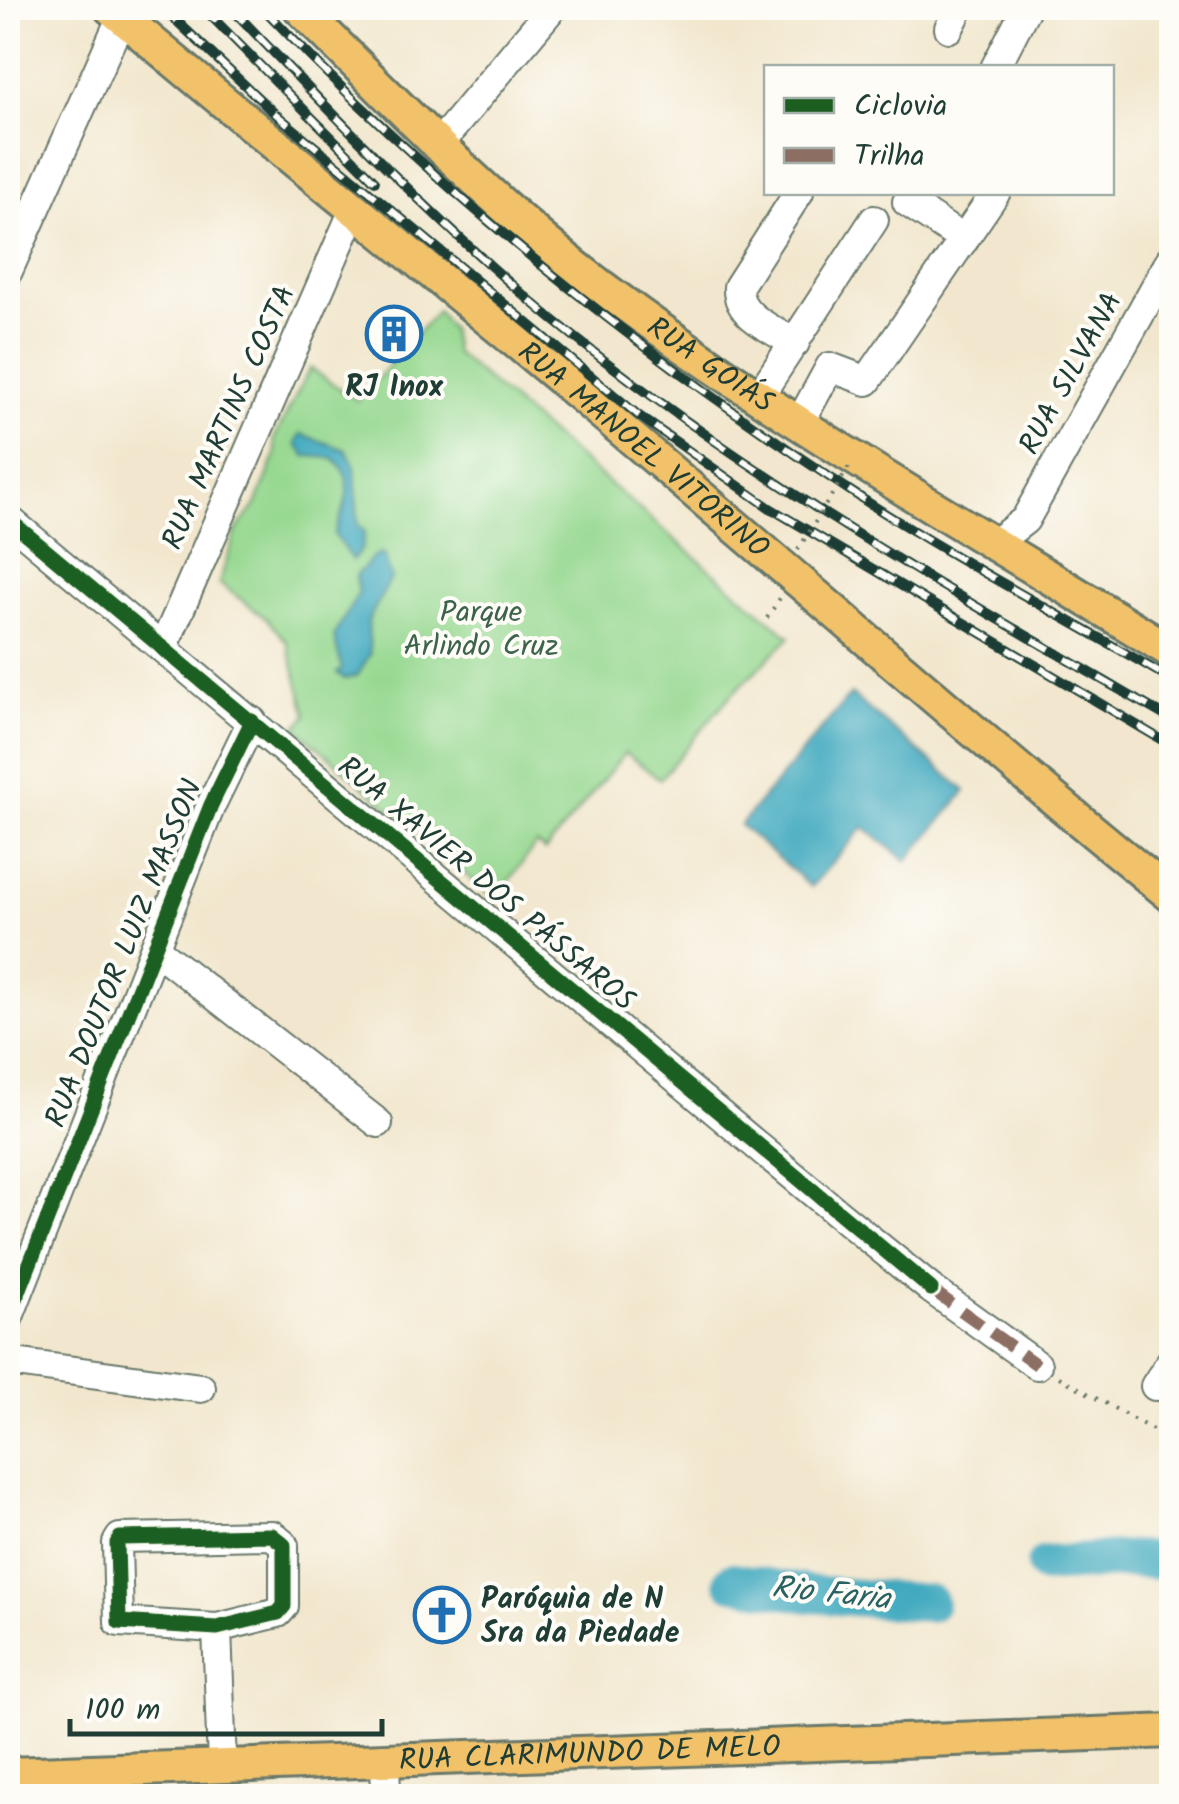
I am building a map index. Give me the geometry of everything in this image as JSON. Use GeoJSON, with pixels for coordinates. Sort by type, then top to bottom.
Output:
{"type":"FeatureCollection","features":[{"type":"Feature","properties":{"kind":"main road","name":"RUA GOIÁS"},"geometry":{"type":"LineString","coordinates":[[300,8],[438,145],[597,283],[759,396],[1172,652]]}},
{"type":"Feature","properties":{"kind":"main road","name":"RUA MANOEL VITORINO"},"geometry":{"type":"LineString","coordinates":[[116,12],[353,212],[578,393],[870,647],[1172,896]]}},
{"type":"Feature","properties":{"kind":"main road","name":"RUA CLARIMUNDO DE MELO"},"geometry":{"type":"LineString","coordinates":[[8,1774],[1172,1731]]}},
{"type":"Feature","properties":{"kind":"street"},"geometry":{"type":"LineString","coordinates":[[438,145],[552,8]]}},
{"type":"Feature","properties":{"kind":"street"},"geometry":{"type":"LineString","coordinates":[[997,65],[1026,8]]}},
{"type":"Feature","properties":{"kind":"street"},"geometry":{"type":"LineString","coordinates":[[8,271],[116,12]]}},
{"type":"Feature","properties":{"kind":"street"},"geometry":{"type":"LineString","coordinates":[[795,344],[747,312],[738,298],[738,287],[797,195]]}},
{"type":"Feature","properties":{"kind":"street"},"geometry":{"type":"LineString","coordinates":[[800,422],[830,367],[867,381],[994,195]]}},
{"type":"Feature","properties":{"kind":"street"},"geometry":{"type":"LineString","coordinates":[[908,202],[964,240]]}},
{"type":"Feature","properties":{"kind":"street","name":"RUA MARTINS COSTA"},"geometry":{"type":"LineString","coordinates":[[163,648],[353,212]]}},
{"type":"Feature","properties":{"kind":"street"},"geometry":{"type":"LineString","coordinates":[[759,396],[874,220]]}},
{"type":"Feature","properties":{"kind":"street","name":"RUA SILVANA"},"geometry":{"type":"LineString","coordinates":[[995,543],[1025,520],[1172,257]]}},
{"type":"Feature","properties":{"kind":"street","name":"RUA XAVIER DOS PÁSSAROS"},"geometry":{"type":"LineString","coordinates":[[8,519],[932,1289],[1038,1365]]}},
{"type":"Feature","properties":{"kind":"street"},"geometry":{"type":"LineString","coordinates":[[1025,520],[1027,563]]}},
{"type":"Feature","properties":{"kind":"street","name":"RUA DOUTOR LUIZ MASSON"},"geometry":{"type":"LineString","coordinates":[[8,1319],[211,805],[252,721]]}},
{"type":"Feature","properties":{"kind":"street"},"geometry":{"type":"LineString","coordinates":[[156,949],[378,1124]]}},
{"type":"Feature","properties":{"kind":"street"},"geometry":{"type":"LineString","coordinates":[[1155,1386],[1172,1360]]}},
{"type":"Feature","properties":{"kind":"street"},"geometry":{"type":"LineString","coordinates":[[8,1362],[202,1388]]}},
{"type":"Feature","properties":{"kind":"street"},"geometry":{"type":"LineString","coordinates":[[130,1536],[280,1538],[284,1545],[282,1610],[216,1628],[118,1622],[116,1542],[130,1536]]}},
{"type":"Feature","properties":{"kind":"street"},"geometry":{"type":"LineString","coordinates":[[216,1628],[222,1765]]}},
{"type":"Feature","properties":{"kind":"street"},"geometry":{"type":"LineString","coordinates":[[385,1758],[386,1796]]}},
{"type":"Feature","properties":{"kind":"path"},"geometry":{"type":"LineString","coordinates":[[798,550],[852,462]]}},
{"type":"Feature","properties":{"kind":"path"},"geometry":{"type":"LineString","coordinates":[[1038,1365],[1172,1441]]}},
{"type":"Feature","properties":{"kind":"green space","name":"Parque Arlindo Cruz"},"geometry":{"type":"Polygon","coordinates":[[[437,311],[450,329],[455,353],[790,637],[728,698],[660,779],[625,753],[545,851],[536,844],[495,900],[296,728],[307,715],[287,642],[267,619],[219,583],[237,529],[256,505],[276,454],[274,439],[310,368],[358,401],[437,311]]]}},
{"type":"Feature","properties":{"kind":"water"},"geometry":{"type":"Polygon","coordinates":[[[301,434],[346,450],[355,466],[358,525],[365,532],[362,549],[352,560],[334,534],[347,494],[346,476],[333,458],[306,456],[296,444],[301,434]]]}},
{"type":"Feature","properties":{"kind":"water"},"geometry":{"type":"Polygon","coordinates":[[[384,554],[391,578],[368,621],[370,654],[358,675],[345,679],[337,673],[342,669],[334,636],[358,594],[356,575],[376,555],[384,554]]]}},
{"type":"Feature","properties":{"kind":"water"},"geometry":{"type":"Polygon","coordinates":[[[851,694],[966,791],[907,861],[864,827],[811,887],[740,825],[851,694]]]}},
{"type":"Feature","properties":{"kind":"waterway","name":"Rio Faria"},"geometry":{"type":"LineString","coordinates":[[1045,1565],[1132,1559],[1172,1562]]}},
{"type":"Feature","properties":{"kind":"waterway","name":"Rio Faria"},"geometry":{"type":"LineString","coordinates":[[733,1581],[808,1594],[929,1603]]}},
{"type":"Feature","properties":{"kind":"railway"},"geometry":{"type":"LineString","coordinates":[[163,8],[271,110],[638,415],[770,508],[1172,746]]}},
{"type":"Feature","properties":{"kind":"railway"},"geometry":{"type":"LineString","coordinates":[[203,8],[375,181]]}},
{"type":"Feature","properties":{"kind":"railway"},"geometry":{"type":"LineString","coordinates":[[231,8],[386,168],[467,245],[624,375],[699,430],[853,531],[1172,720]]}},
{"type":"Feature","properties":{"kind":"railway"},"geometry":{"type":"LineString","coordinates":[[263,8],[470,206],[694,383],[891,517],[1172,680]]}},
{"type":"Feature","properties":{"kind":"marked path"},"geometry":{"type":"LineString","coordinates":[[931,1289],[1037,1365]]}},
{"type":"Feature","properties":{"kind":"cycle path"},"geometry":{"type":"LineString","coordinates":[[8,519],[931,1289]]}},
{"type":"Feature","properties":{"kind":"cycle path"},"geometry":{"type":"LineString","coordinates":[[8,1319],[211,805],[252,721]]}},
{"type":"Feature","properties":{"kind":"cycle path"},"geometry":{"type":"LineString","coordinates":[[272,1535],[284,1545],[284,1606],[278,1613],[217,1628],[119,1622],[120,1538],[272,1535]]}},
{"type":"Feature","properties":{"kind":"place","name":"RJ Inox"},"geometry":{"type":"Point","coordinates":[394,334]}},
{"type":"Feature","properties":{"kind":"place","name":"Paróquia de N Sra da Piedade"},"geometry":{"type":"Point","coordinates":[442,1615]}}]}
